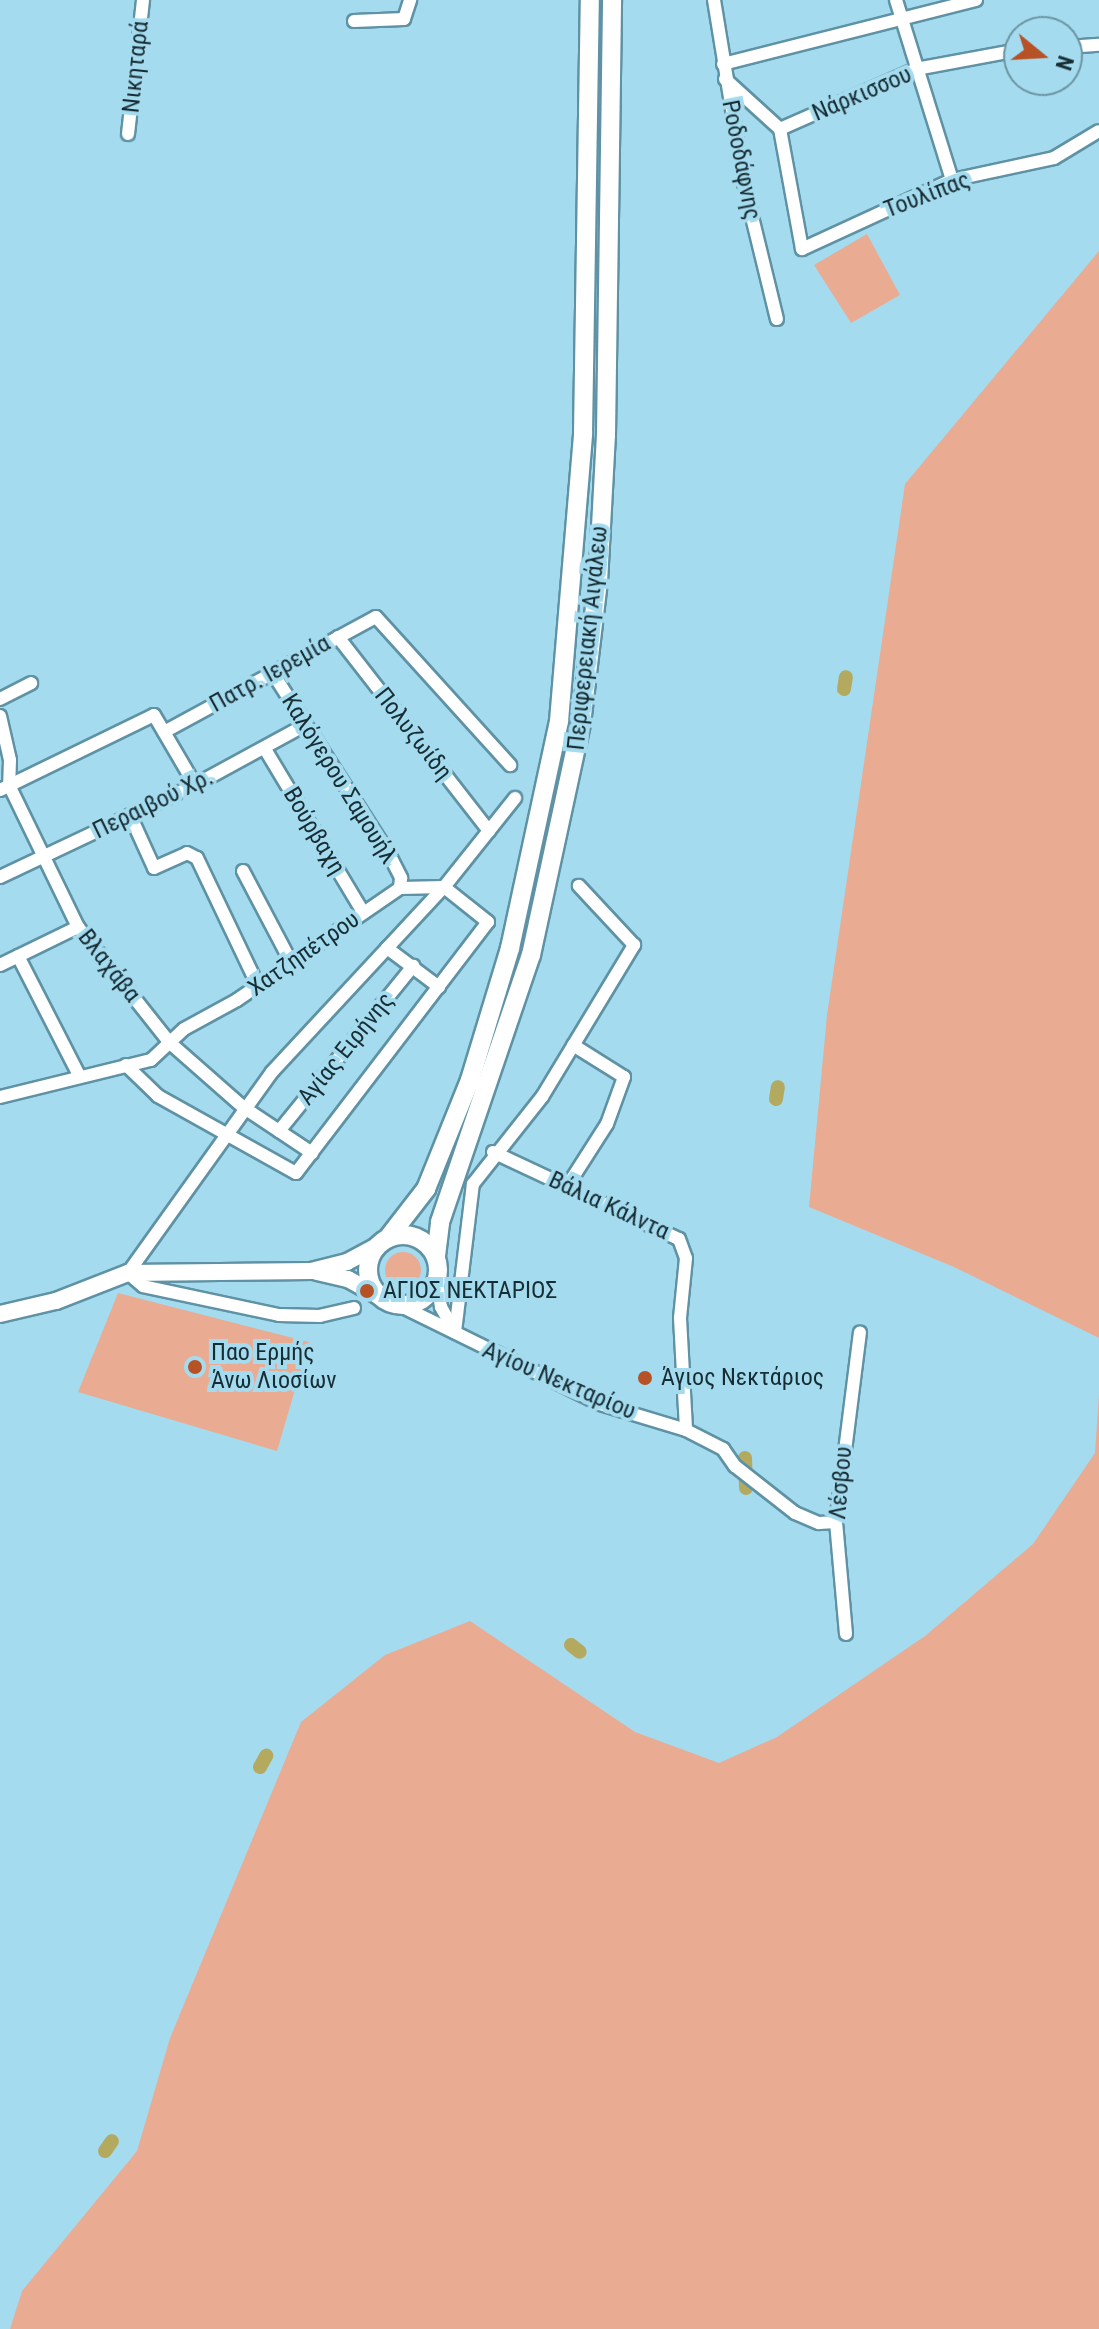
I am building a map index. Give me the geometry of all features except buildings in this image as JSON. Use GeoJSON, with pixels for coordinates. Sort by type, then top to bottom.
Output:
{"type":"FeatureCollection","features":[{"type":"Feature","properties":{"kind":"main road","name":"Περιφερειακή Αιγάλεω"},"geometry":{"type":"LineString","coordinates":[[384,1242],[426,1189],[470,1080],[510,948],[559,721],[583,434],[590,0]]}},
{"type":"Feature","properties":{"kind":"main road","name":"Περιφερειακή Αιγάλεω"},"geometry":{"type":"LineString","coordinates":[[436,1256],[440,1222],[531,955],[581,724],[598,582],[606,435],[612,0]]}},
{"type":"Feature","properties":{"kind":"main road"},"geometry":{"type":"LineString","coordinates":[[421,1239],[436,1256],[437,1279],[427,1296],[399,1305],[381,1297],[369,1277],[384,1242],[421,1239]]}},
{"type":"Feature","properties":{"kind":"street","name":"Νικηταρά"},"geometry":{"type":"LineString","coordinates":[[128,134],[143,0]]}},
{"type":"Feature","properties":{"kind":"street"},"geometry":{"type":"LineString","coordinates":[[354,21],[404,19],[410,0]]}},
{"type":"Feature","properties":{"kind":"street","name":"Ροδοδάφνης"},"geometry":{"type":"LineString","coordinates":[[714,0],[744,184],[777,319]]}},
{"type":"Feature","properties":{"kind":"street"},"geometry":{"type":"LineString","coordinates":[[896,0],[952,180]]}},
{"type":"Feature","properties":{"kind":"street"},"geometry":{"type":"LineString","coordinates":[[723,64],[901,23],[976,0]]}},
{"type":"Feature","properties":{"kind":"street","name":"Νάρκισσου"},"geometry":{"type":"LineString","coordinates":[[780,129],[916,69],[1003,53]]}},
{"type":"Feature","properties":{"kind":"street"},"geometry":{"type":"LineString","coordinates":[[725,79],[780,129]]}},
{"type":"Feature","properties":{"kind":"street","name":"Τουλίπας"},"geometry":{"type":"LineString","coordinates":[[780,129],[802,249],[952,180],[1054,158],[1099,131]]}},
{"type":"Feature","properties":{"kind":"street","name":"Πατρ. Ιερεμία"},"geometry":{"type":"LineString","coordinates":[[164,732],[376,617],[510,765]]}},
{"type":"Feature","properties":{"kind":"street","name":"Πολυζωίδη"},"geometry":{"type":"LineString","coordinates":[[338,637],[489,831]]}},
{"type":"Feature","properties":{"kind":"street","name":"Καλόγερου Σαμουήλ"},"geometry":{"type":"LineString","coordinates":[[272,672],[303,726],[389,854],[401,878],[400,888]]}},
{"type":"Feature","properties":{"kind":"street"},"geometry":{"type":"LineString","coordinates":[[0,699],[31,683]]}},
{"type":"Feature","properties":{"kind":"street"},"geometry":{"type":"LineString","coordinates":[[4,787],[154,715],[195,785]]}},
{"type":"Feature","properties":{"kind":"street","name":"Βλαχάβα"},"geometry":{"type":"LineString","coordinates":[[0,716],[10,760],[4,787],[78,927],[169,1042],[243,1107],[312,1153]]}},
{"type":"Feature","properties":{"kind":"street","name":"Περαιβού Χρ."},"geometry":{"type":"LineString","coordinates":[[0,877],[195,785],[303,726]]}},
{"type":"Feature","properties":{"kind":"street","name":"Βούρβαχη"},"geometry":{"type":"LineString","coordinates":[[265,749],[363,912]]}},
{"type":"Feature","properties":{"kind":"street"},"geometry":{"type":"LineString","coordinates":[[128,1273],[243,1107],[444,887],[515,798]]}},
{"type":"Feature","properties":{"kind":"street"},"geometry":{"type":"LineString","coordinates":[[130,815],[154,868],[187,853],[197,858],[258,986]]}},
{"type":"Feature","properties":{"kind":"street"},"geometry":{"type":"LineString","coordinates":[[243,871],[291,962]]}},
{"type":"Feature","properties":{"kind":"street"},"geometry":{"type":"LineString","coordinates":[[455,1332],[468,1202],[493,1152],[530,1115],[634,945],[579,886]]}},
{"type":"Feature","properties":{"kind":"street"},"geometry":{"type":"LineString","coordinates":[[126,1065],[158,1096],[289,1172],[296,1173],[488,922],[444,887],[400,888]]}},
{"type":"Feature","properties":{"kind":"street","name":"Χατζηπέτρου"},"geometry":{"type":"LineString","coordinates":[[0,1097],[79,1075],[151,1060],[169,1042],[258,986],[400,888]]}},
{"type":"Feature","properties":{"kind":"street"},"geometry":{"type":"LineString","coordinates":[[0,965],[78,927]]}},
{"type":"Feature","properties":{"kind":"street"},"geometry":{"type":"LineString","coordinates":[[387,948],[439,987]]}},
{"type":"Feature","properties":{"kind":"street"},"geometry":{"type":"LineString","coordinates":[[18,956],[79,1075]]}},
{"type":"Feature","properties":{"kind":"street","name":"Αγίας Ειρήνης"},"geometry":{"type":"LineString","coordinates":[[279,1131],[413,966]]}},
{"type":"Feature","properties":{"kind":"street"},"geometry":{"type":"LineString","coordinates":[[568,1185],[607,1124],[624,1077],[573,1045]]}},
{"type":"Feature","properties":{"kind":"street","name":"Βάλια Κάλντα"},"geometry":{"type":"LineString","coordinates":[[493,1152],[670,1233],[684,1248],[680,1318],[686,1430]]}},
{"type":"Feature","properties":{"kind":"street"},"geometry":{"type":"LineString","coordinates":[[311,1271],[347,1262],[384,1242]]}},
{"type":"Feature","properties":{"kind":"street"},"geometry":{"type":"LineString","coordinates":[[0,1314],[56,1301],[128,1273],[311,1271],[348,1279],[381,1297]]}},
{"type":"Feature","properties":{"kind":"street"},"geometry":{"type":"LineString","coordinates":[[128,1273],[143,1286],[279,1315],[320,1316],[354,1308]]}},
{"type":"Feature","properties":{"kind":"street"},"geometry":{"type":"LineString","coordinates":[[437,1279],[441,1307],[455,1332]]}},
{"type":"Feature","properties":{"kind":"street","name":"Αγίου Νεκταρίου"},"geometry":{"type":"LineString","coordinates":[[399,1305],[600,1404],[686,1430],[723,1449],[735,1466],[795,1513],[819,1523],[836,1522]]}},
{"type":"Feature","properties":{"kind":"street","name":"Λέσβου"},"geometry":{"type":"LineString","coordinates":[[846,1634],[836,1522],[860,1333]]}},
{"type":"Feature","properties":{"kind":"shaded area"},"geometry":{"type":"Polygon","coordinates":[[[867,234],[900,295],[851,323],[814,265],[867,234]]]}},
{"type":"Feature","properties":{"kind":"shaded area"},"geometry":{"type":"Polygon","coordinates":[[[1099,251],[1099,1338],[954,1267],[809,1207],[827,1015],[905,484],[1099,251]]]}},
{"type":"Feature","properties":{"kind":"shaded area"},"geometry":{"type":"Polygon","coordinates":[[[403,1252],[416,1257],[421,1270],[416,1283],[403,1288],[390,1283],[385,1270],[390,1257],[403,1252]]]}},
{"type":"Feature","properties":{"kind":"shaded area","name":"Παο Ερμής Άνω Λιοσίων"},"geometry":{"type":"Polygon","coordinates":[[[118,1293],[309,1342],[277,1451],[78,1392],[118,1293]]]}},
{"type":"Feature","properties":{"kind":"shaded area"},"geometry":{"type":"Polygon","coordinates":[[[1099,1394],[1099,2329],[10,2329],[22,2291],[137,2151],[170,2038],[301,1722],[385,1655],[470,1621],[635,1732],[719,1763],[777,1737],[925,1636],[1033,1544],[1095,1453],[1099,1394]]]}},
{"type":"Feature","properties":{"kind":"waterway"},"geometry":{"type":"LineString","coordinates":[[844,689],[846,677]]}},
{"type":"Feature","properties":{"kind":"waterway"},"geometry":{"type":"LineString","coordinates":[[776,1099],[778,1087]]}},
{"type":"Feature","properties":{"kind":"waterway"},"geometry":{"type":"LineString","coordinates":[[745,1458],[746,1488]]}},
{"type":"Feature","properties":{"kind":"waterway"},"geometry":{"type":"LineString","coordinates":[[571,1645],[580,1652]]}},
{"type":"Feature","properties":{"kind":"waterway"},"geometry":{"type":"LineString","coordinates":[[260,1767],[266,1756]]}},
{"type":"Feature","properties":{"kind":"waterway"},"geometry":{"type":"LineString","coordinates":[[105,2151],[112,2141]]}},
{"type":"Feature","properties":{"kind":"place","name":"ΑΓΙΟΣ ΝΕΚΤΑΡΙΟΣ"},"geometry":{"type":"Point","coordinates":[367,1291]}},
{"type":"Feature","properties":{"kind":"place","name":"Παο Ερμής Άνω Λιοσίων"},"geometry":{"type":"Point","coordinates":[195,1367]}},
{"type":"Feature","properties":{"kind":"place","name":"Άγιος Νεκτάριος"},"geometry":{"type":"Point","coordinates":[645,1378]}}]}
